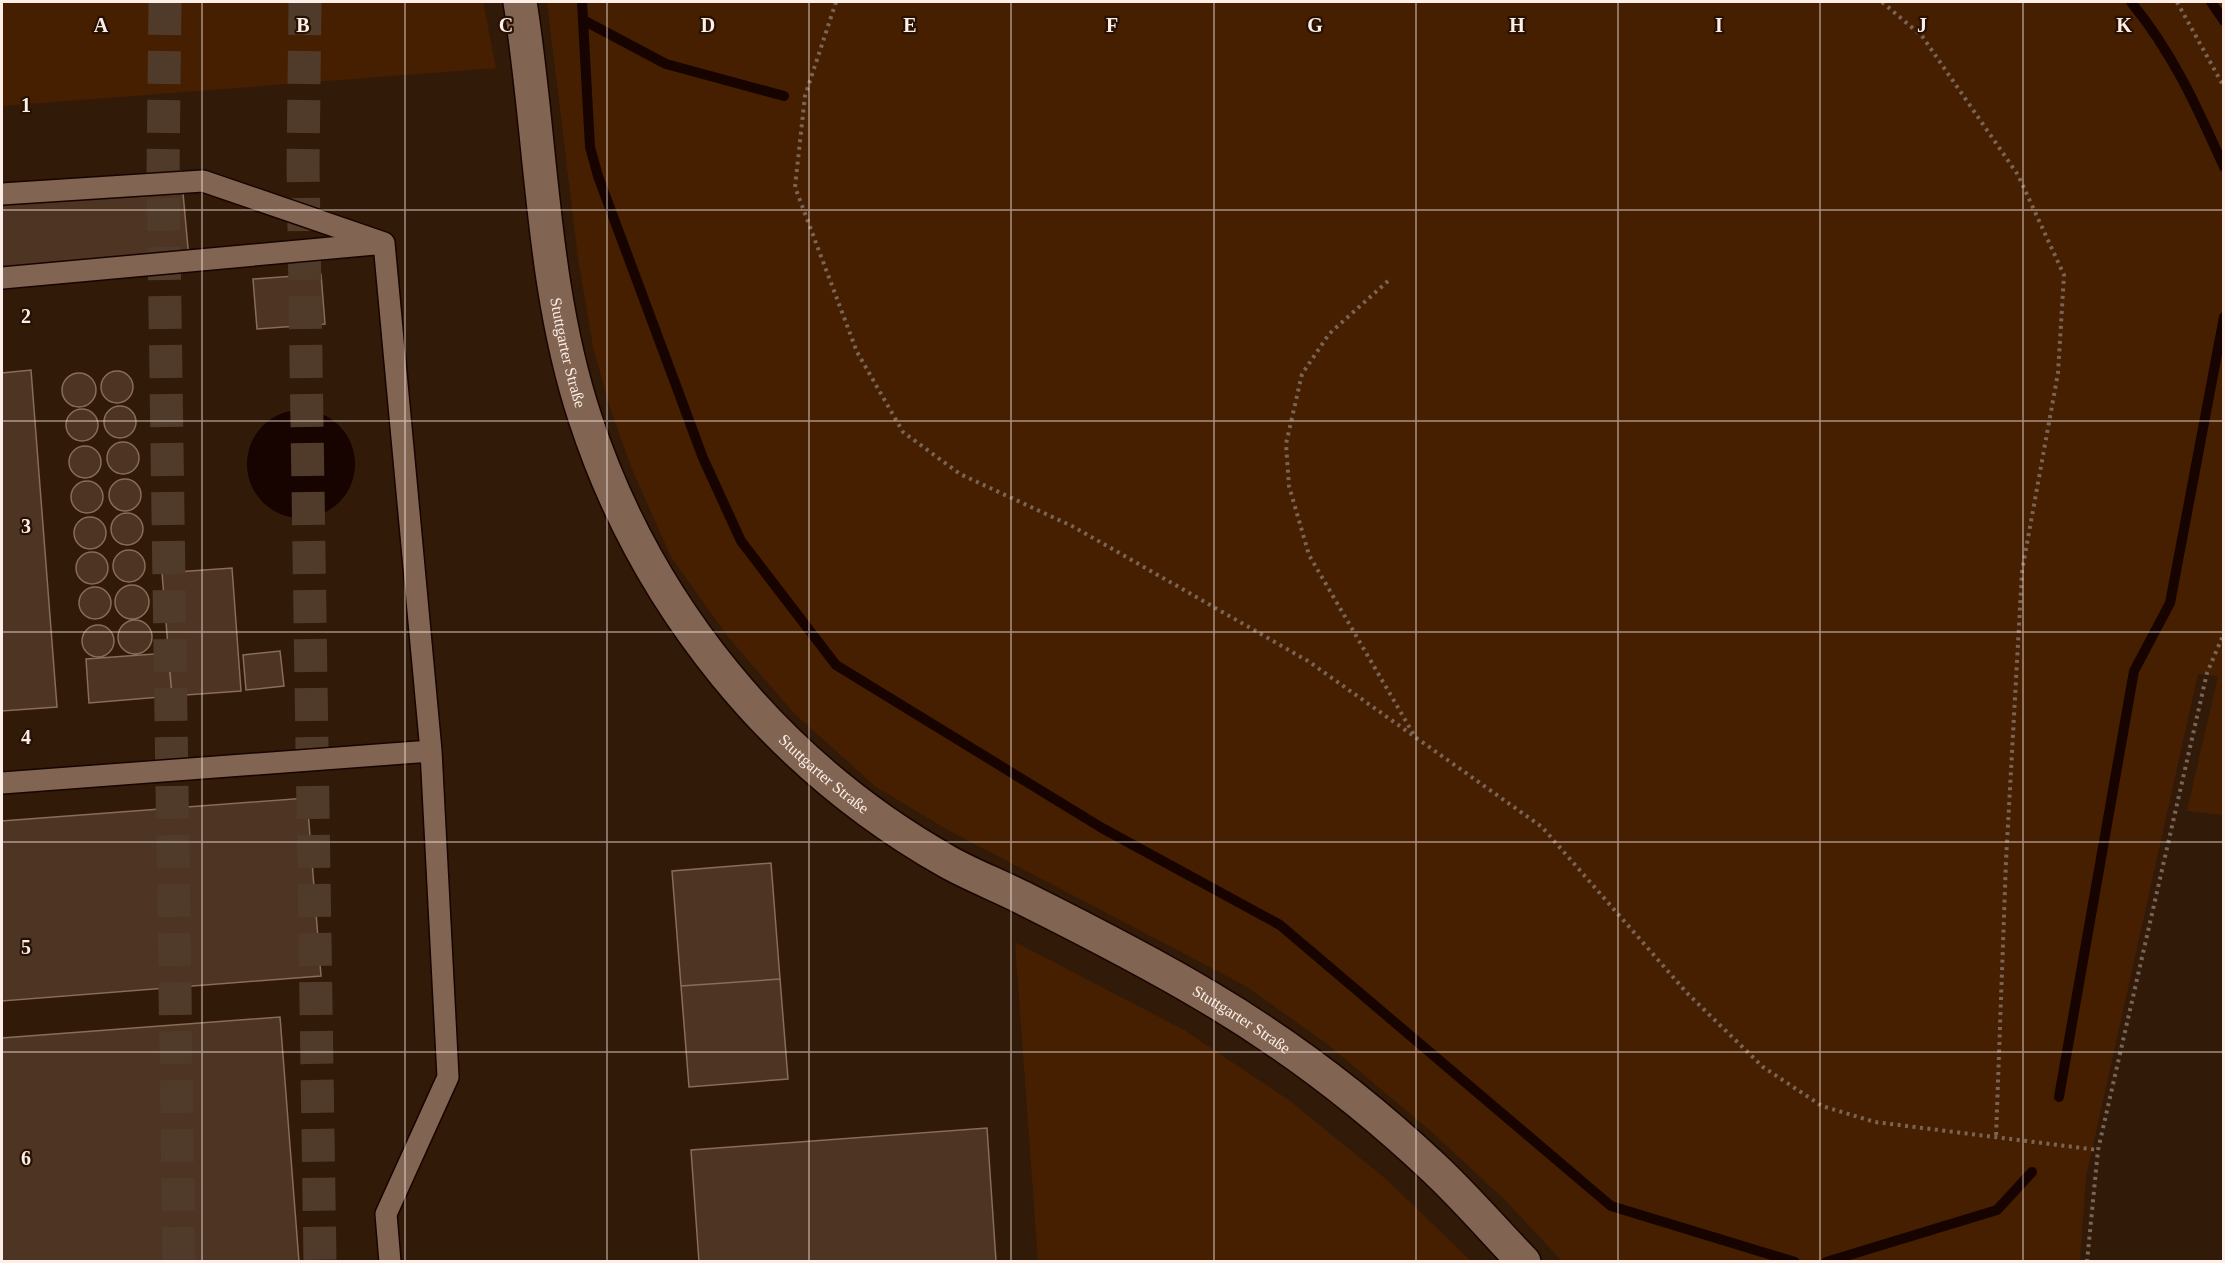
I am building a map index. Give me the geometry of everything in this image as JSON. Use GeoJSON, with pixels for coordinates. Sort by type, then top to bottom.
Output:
{"type":"FeatureCollection","features":[{"type":"Feature","properties":{"kind":"main road","name":"Stuttgarter Straße"},"geometry":{"type":"LineString","coordinates":[[520,2],[548,241],[565,350],[585,419],[611,488],[656,577],[713,663],[775,732],[860,806],[949,863],[1107,940],[1211,999],[1327,1076],[1435,1169],[1524,1262]]}},
{"type":"Feature","properties":{"kind":"lane"},"geometry":{"type":"LineString","coordinates":[[2,194],[203,181],[384,243]]}},
{"type":"Feature","properties":{"kind":"lane"},"geometry":{"type":"LineString","coordinates":[[2,278],[384,243]]}},
{"type":"Feature","properties":{"kind":"lane"},"geometry":{"type":"LineString","coordinates":[[384,243],[431,751],[448,1077],[386,1214],[390,1262]]}},
{"type":"Feature","properties":{"kind":"lane"},"geometry":{"type":"LineString","coordinates":[[2,783],[431,751]]}},
{"type":"Feature","properties":{"kind":"path"},"geometry":{"type":"LineString","coordinates":[[836,2],[805,96],[795,187],[857,352],[903,432],[960,474],[1074,527],[1308,661],[1542,827],[1687,993],[1773,1073],[1822,1106],[1875,1122],[2098,1150]]}},
{"type":"Feature","properties":{"kind":"path"},"geometry":{"type":"LineString","coordinates":[[1882,2],[1922,36],[2018,175],[2064,275],[2058,373],[2022,571],[2006,861],[1996,1137]]}},
{"type":"Feature","properties":{"kind":"path"},"geometry":{"type":"LineString","coordinates":[[2178,2],[2223,87]]}},
{"type":"Feature","properties":{"kind":"path"},"geometry":{"type":"LineString","coordinates":[[1388,281],[1329,334],[1302,375],[1286,444],[1289,486],[1309,555],[1416,738]]}},
{"type":"Feature","properties":{"kind":"path"},"geometry":{"type":"LineString","coordinates":[[2087,1262],[2098,1150],[2207,673],[2223,633]]}},
{"type":"Feature","properties":{"kind":"shaded area"},"geometry":{"type":"Polygon","coordinates":[[[2,2],[483,2],[496,68],[2,106],[2,2]]]}},
{"type":"Feature","properties":{"kind":"shaded area"},"geometry":{"type":"Polygon","coordinates":[[[547,2],[2223,2],[2223,815],[2187,811],[2218,676],[2198,674],[2086,1177],[2080,1261],[1562,1261],[1507,1202],[1433,1133],[1326,1043],[1244,985],[948,830],[876,787],[794,713],[729,638],[671,557],[632,469],[611,411],[593,347],[578,258],[547,2]]]}},
{"type":"Feature","properties":{"kind":"shaded area"},"geometry":{"type":"Polygon","coordinates":[[[301,410],[322,414],[339,426],[351,443],[355,464],[351,485],[339,502],[322,514],[301,518],[280,514],[263,502],[251,485],[247,464],[251,443],[263,426],[280,414],[301,410]]]}},
{"type":"Feature","properties":{"kind":"shaded area"},"geometry":{"type":"Polygon","coordinates":[[[1015,942],[1184,1030],[1290,1101],[1387,1180],[1471,1261],[1038,1261],[1015,942]]]}},
{"type":"Feature","properties":{"kind":"building"},"geometry":{"type":"Polygon","coordinates":[[[181,171],[189,259],[2,275],[2,186],[181,171]]]}},
{"type":"Feature","properties":{"kind":"building"},"geometry":{"type":"Polygon","coordinates":[[[321,274],[325,324],[257,329],[253,279],[321,274]]]}},
{"type":"Feature","properties":{"kind":"building"},"geometry":{"type":"Polygon","coordinates":[[[31,370],[57,707],[2,711],[2,373],[31,370]]]}},
{"type":"Feature","properties":{"kind":"building"},"geometry":{"type":"Polygon","coordinates":[[[117,371],[129,375],[133,387],[129,399],[117,403],[105,399],[101,387],[105,375],[117,371]]]}},
{"type":"Feature","properties":{"kind":"building"},"geometry":{"type":"Polygon","coordinates":[[[79,373],[91,378],[96,390],[91,402],[79,407],[67,402],[62,390],[67,378],[79,373]]]}},
{"type":"Feature","properties":{"kind":"building"},"geometry":{"type":"Polygon","coordinates":[[[120,406],[132,410],[136,422],[132,434],[120,438],[108,434],[104,422],[108,410],[120,406]]]}},
{"type":"Feature","properties":{"kind":"building"},"geometry":{"type":"Polygon","coordinates":[[[82,409],[94,413],[98,425],[94,437],[82,441],[70,437],[66,425],[70,413],[82,409]]]}},
{"type":"Feature","properties":{"kind":"building"},"geometry":{"type":"Polygon","coordinates":[[[123,442],[135,446],[139,458],[135,470],[123,474],[111,470],[107,458],[111,446],[123,442]]]}},
{"type":"Feature","properties":{"kind":"building"},"geometry":{"type":"Polygon","coordinates":[[[85,446],[97,450],[101,462],[97,474],[85,478],[73,474],[69,462],[73,450],[85,446]]]}},
{"type":"Feature","properties":{"kind":"building"},"geometry":{"type":"Polygon","coordinates":[[[125,479],[137,483],[141,495],[137,507],[125,511],[113,507],[109,495],[113,483],[125,479]]]}},
{"type":"Feature","properties":{"kind":"building"},"geometry":{"type":"Polygon","coordinates":[[[87,481],[99,485],[103,497],[99,509],[87,513],[75,509],[71,497],[75,485],[87,481]]]}},
{"type":"Feature","properties":{"kind":"building"},"geometry":{"type":"Polygon","coordinates":[[[127,513],[139,517],[143,529],[139,541],[127,545],[115,541],[111,529],[115,517],[127,513]]]}},
{"type":"Feature","properties":{"kind":"building"},"geometry":{"type":"Polygon","coordinates":[[[90,517],[102,521],[106,533],[102,545],[90,549],[78,545],[74,533],[78,521],[90,517]]]}},
{"type":"Feature","properties":{"kind":"building"},"geometry":{"type":"Polygon","coordinates":[[[129,550],[141,554],[145,566],[141,578],[129,582],[117,578],[113,566],[117,554],[129,550]]]}},
{"type":"Feature","properties":{"kind":"building"},"geometry":{"type":"Polygon","coordinates":[[[92,552],[104,556],[108,568],[104,580],[92,584],[80,580],[76,568],[80,556],[92,552]]]}},
{"type":"Feature","properties":{"kind":"building"},"geometry":{"type":"Polygon","coordinates":[[[232,568],[241,691],[172,696],[162,573],[232,568]]]}},
{"type":"Feature","properties":{"kind":"building"},"geometry":{"type":"Polygon","coordinates":[[[132,585],[144,590],[149,602],[144,614],[132,619],[120,614],[115,602],[120,590],[132,585]]]}},
{"type":"Feature","properties":{"kind":"building"},"geometry":{"type":"Polygon","coordinates":[[[95,587],[107,591],[111,603],[107,615],[95,619],[83,615],[79,603],[83,591],[95,587]]]}},
{"type":"Feature","properties":{"kind":"building"},"geometry":{"type":"Polygon","coordinates":[[[135,620],[147,625],[152,637],[147,649],[135,654],[123,649],[118,637],[123,625],[135,620]]]}},
{"type":"Feature","properties":{"kind":"building"},"geometry":{"type":"Polygon","coordinates":[[[98,625],[110,629],[114,641],[110,653],[98,657],[86,653],[82,641],[86,629],[98,625]]]}},
{"type":"Feature","properties":{"kind":"building"},"geometry":{"type":"Polygon","coordinates":[[[280,651],[284,686],[246,690],[243,655],[280,651]]]}},
{"type":"Feature","properties":{"kind":"building"},"geometry":{"type":"Polygon","coordinates":[[[168,653],[172,696],[89,703],[86,659],[168,653]]]}},
{"type":"Feature","properties":{"kind":"building"},"geometry":{"type":"Polygon","coordinates":[[[307,798],[321,976],[2,1001],[2,821],[307,798]]]}},
{"type":"Feature","properties":{"kind":"building"},"geometry":{"type":"Polygon","coordinates":[[[771,863],[780,979],[681,986],[672,871],[771,863]]]}},
{"type":"Feature","properties":{"kind":"building"},"geometry":{"type":"Polygon","coordinates":[[[780,979],[788,1079],[689,1087],[681,986],[780,979]]]}},
{"type":"Feature","properties":{"kind":"building"},"geometry":{"type":"Polygon","coordinates":[[[280,1017],[299,1262],[2,1262],[2,1038],[280,1017]]]}},
{"type":"Feature","properties":{"kind":"building"},"geometry":{"type":"Polygon","coordinates":[[[987,1128],[996,1261],[699,1262],[691,1150],[987,1128]]]}},
{"type":"Feature","properties":{"kind":"waterway"},"geometry":{"type":"LineString","coordinates":[[582,2],[590,147],[598,176],[703,458],[741,541],[836,665],[1102,828],[1280,925],[1611,1206],[1795,1262]]}},
{"type":"Feature","properties":{"kind":"waterway"},"geometry":{"type":"LineString","coordinates":[[2131,2],[2172,61],[2224,167]]}},
{"type":"Feature","properties":{"kind":"waterway"},"geometry":{"type":"LineString","coordinates":[[2211,2],[2224,21]]}},
{"type":"Feature","properties":{"kind":"waterway"},"geometry":{"type":"LineString","coordinates":[[583,20],[666,64],[784,96]]}},
{"type":"Feature","properties":{"kind":"waterway"},"geometry":{"type":"LineString","coordinates":[[2059,1097],[2134,671],[2170,603],[2224,317]]}},
{"type":"Feature","properties":{"kind":"waterway"},"geometry":{"type":"LineString","coordinates":[[1826,1262],[1997,1210],[2032,1172]]}},
{"type":"Feature","properties":{"kind":"tunnel"},"geometry":{"type":"LineString","coordinates":[[165,2],[163,174],[179,1262]]}},
{"type":"Feature","properties":{"kind":"tunnel"},"geometry":{"type":"LineString","coordinates":[[305,2],[303,165],[320,1262]]}}]}
